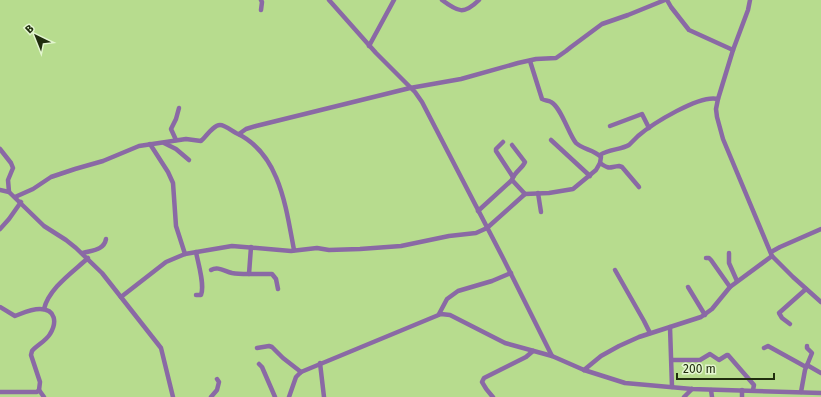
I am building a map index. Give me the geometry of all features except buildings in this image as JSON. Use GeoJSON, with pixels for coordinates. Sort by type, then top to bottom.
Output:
{"type":"FeatureCollection","features":[{"type":"Feature","properties":{"kind":"street"},"geometry":{"type":"LineString","coordinates":[[261,0],[261,10]]}},
{"type":"Feature","properties":{"kind":"street"},"geometry":{"type":"LineString","coordinates":[[329,0],[422,102],[511,273],[552,356]]}},
{"type":"Feature","properties":{"kind":"street"},"geometry":{"type":"LineString","coordinates":[[370,46],[394,0]]}},
{"type":"Feature","properties":{"kind":"street"},"geometry":{"type":"LineString","coordinates":[[442,0],[452,8],[465,11],[479,0]]}},
{"type":"Feature","properties":{"kind":"street"},"geometry":{"type":"LineString","coordinates":[[239,134],[246,129],[256,126],[410,88],[461,79],[536,59],[558,57],[602,24],[666,0],[689,30],[733,50]]}},
{"type":"Feature","properties":{"kind":"street"},"geometry":{"type":"LineString","coordinates":[[750,0],[718,99],[716,117],[723,139],[771,254],[821,302]]}},
{"type":"Feature","properties":{"kind":"street"},"geometry":{"type":"LineString","coordinates":[[530,61],[542,99],[552,102],[576,143],[600,156]]}},
{"type":"Feature","properties":{"kind":"street"},"geometry":{"type":"LineString","coordinates":[[600,156],[610,150],[628,145],[649,128],[685,106],[711,98],[718,99]]}},
{"type":"Feature","properties":{"kind":"street"},"geometry":{"type":"LineString","coordinates":[[176,140],[172,129],[179,108]]}},
{"type":"Feature","properties":{"kind":"street"},"geometry":{"type":"LineString","coordinates":[[610,126],[642,114],[649,128]]}},
{"type":"Feature","properties":{"kind":"street"},"geometry":{"type":"LineString","coordinates":[[15,197],[33,189],[51,177],[103,161],[139,146],[186,139],[201,141],[216,126],[219,125],[239,134],[256,147],[271,165],[283,197],[294,250]]}},
{"type":"Feature","properties":{"kind":"street"},"geometry":{"type":"LineString","coordinates":[[551,140],[590,176]]}},
{"type":"Feature","properties":{"kind":"street"},"geometry":{"type":"LineString","coordinates":[[162,142],[176,149],[189,160]]}},
{"type":"Feature","properties":{"kind":"street"},"geometry":{"type":"LineString","coordinates":[[503,142],[496,149],[496,151],[512,178],[525,194]]}},
{"type":"Feature","properties":{"kind":"street"},"geometry":{"type":"LineString","coordinates":[[150,144],[168,172],[173,183],[176,226],[184,254]]}},
{"type":"Feature","properties":{"kind":"street"},"geometry":{"type":"LineString","coordinates":[[478,211],[524,165],[525,162],[512,145]]}},
{"type":"Feature","properties":{"kind":"street"},"geometry":{"type":"LineString","coordinates":[[0,149],[13,168],[8,180],[10,192]]}},
{"type":"Feature","properties":{"kind":"street"},"geometry":{"type":"LineString","coordinates":[[121,297],[166,262],[184,254],[232,246],[291,251],[317,248],[329,250],[401,246],[476,232],[487,228],[525,194],[573,189],[596,170],[600,163],[600,156]]}},
{"type":"Feature","properties":{"kind":"street"},"geometry":{"type":"LineString","coordinates":[[600,163],[607,168],[619,166],[639,187]]}},
{"type":"Feature","properties":{"kind":"street"},"geometry":{"type":"LineString","coordinates":[[0,190],[10,192],[44,226],[83,253],[121,297],[162,348],[173,397]]}},
{"type":"Feature","properties":{"kind":"street"},"geometry":{"type":"LineString","coordinates":[[538,193],[541,212]]}},
{"type":"Feature","properties":{"kind":"street"},"geometry":{"type":"LineString","coordinates":[[0,229],[21,202]]}},
{"type":"Feature","properties":{"kind":"street"},"geometry":{"type":"LineString","coordinates":[[584,370],[601,356],[619,346],[670,326],[697,319],[705,315],[730,287],[780,247],[821,229]]}},
{"type":"Feature","properties":{"kind":"street"},"geometry":{"type":"LineString","coordinates":[[83,253],[101,248],[105,244],[106,239]]}},
{"type":"Feature","properties":{"kind":"street"},"geometry":{"type":"LineString","coordinates":[[249,274],[251,247]]}},
{"type":"Feature","properties":{"kind":"street"},"geometry":{"type":"LineString","coordinates":[[196,252],[202,280],[202,293],[201,295],[196,295]]}},
{"type":"Feature","properties":{"kind":"street"},"geometry":{"type":"LineString","coordinates":[[730,253],[730,263],[737,281]]}},
{"type":"Feature","properties":{"kind":"street"},"geometry":{"type":"LineString","coordinates":[[44,309],[47,300],[53,292],[88,258]]}},
{"type":"Feature","properties":{"kind":"street"},"geometry":{"type":"LineString","coordinates":[[706,258],[711,260],[730,287]]}},
{"type":"Feature","properties":{"kind":"street"},"geometry":{"type":"LineString","coordinates":[[212,270],[219,269],[249,274],[272,274],[276,279],[278,289]]}},
{"type":"Feature","properties":{"kind":"street"},"geometry":{"type":"LineString","coordinates":[[615,270],[650,334]]}},
{"type":"Feature","properties":{"kind":"street"},"geometry":{"type":"LineString","coordinates":[[438,314],[447,299],[458,291],[492,281],[511,273]]}},
{"type":"Feature","properties":{"kind":"street"},"geometry":{"type":"LineString","coordinates":[[688,287],[705,315]]}},
{"type":"Feature","properties":{"kind":"street"},"geometry":{"type":"LineString","coordinates":[[790,324],[782,318],[779,313],[806,289]]}},
{"type":"Feature","properties":{"kind":"street"},"geometry":{"type":"LineString","coordinates":[[0,307],[15,316],[28,311],[44,309],[54,315],[55,319],[53,329],[49,336],[32,351],[31,355],[40,382],[39,390],[44,397]]}},
{"type":"Feature","properties":{"kind":"street"},"geometry":{"type":"LineString","coordinates":[[289,397],[296,377],[301,372],[438,314],[450,315],[505,343],[552,356],[584,370],[624,383],[711,390],[821,393]]}},
{"type":"Feature","properties":{"kind":"street"},"geometry":{"type":"LineString","coordinates":[[670,326],[672,387]]}},
{"type":"Feature","properties":{"kind":"street"},"geometry":{"type":"LineString","coordinates":[[764,348],[768,346],[821,373]]}},
{"type":"Feature","properties":{"kind":"street"},"geometry":{"type":"LineString","coordinates":[[801,392],[807,366],[812,353],[807,346]]}},
{"type":"Feature","properties":{"kind":"street"},"geometry":{"type":"LineString","coordinates":[[256,348],[272,347],[301,372]]}},
{"type":"Feature","properties":{"kind":"street"},"geometry":{"type":"LineString","coordinates":[[493,397],[482,382],[484,378],[526,357],[533,351]]}},
{"type":"Feature","properties":{"kind":"street"},"geometry":{"type":"LineString","coordinates":[[672,360],[700,360],[710,354],[719,360],[728,355],[754,385],[753,390]]}},
{"type":"Feature","properties":{"kind":"street"},"geometry":{"type":"LineString","coordinates":[[320,363],[324,397]]}},
{"type":"Feature","properties":{"kind":"street"},"geometry":{"type":"LineString","coordinates":[[259,364],[262,367],[275,397]]}},
{"type":"Feature","properties":{"kind":"street"},"geometry":{"type":"LineString","coordinates":[[211,397],[218,387],[219,382],[217,379]]}},
{"type":"Feature","properties":{"kind":"street"},"geometry":{"type":"LineString","coordinates":[[684,397],[692,389]]}},
{"type":"Feature","properties":{"kind":"street"},"geometry":{"type":"LineString","coordinates":[[0,392],[37,392],[39,390]]}},
{"type":"Feature","properties":{"kind":"street"},"geometry":{"type":"LineString","coordinates":[[711,390],[712,397]]}},
{"type":"Feature","properties":{"kind":"street"},"geometry":{"type":"LineString","coordinates":[[742,390],[742,397]]}}]}
